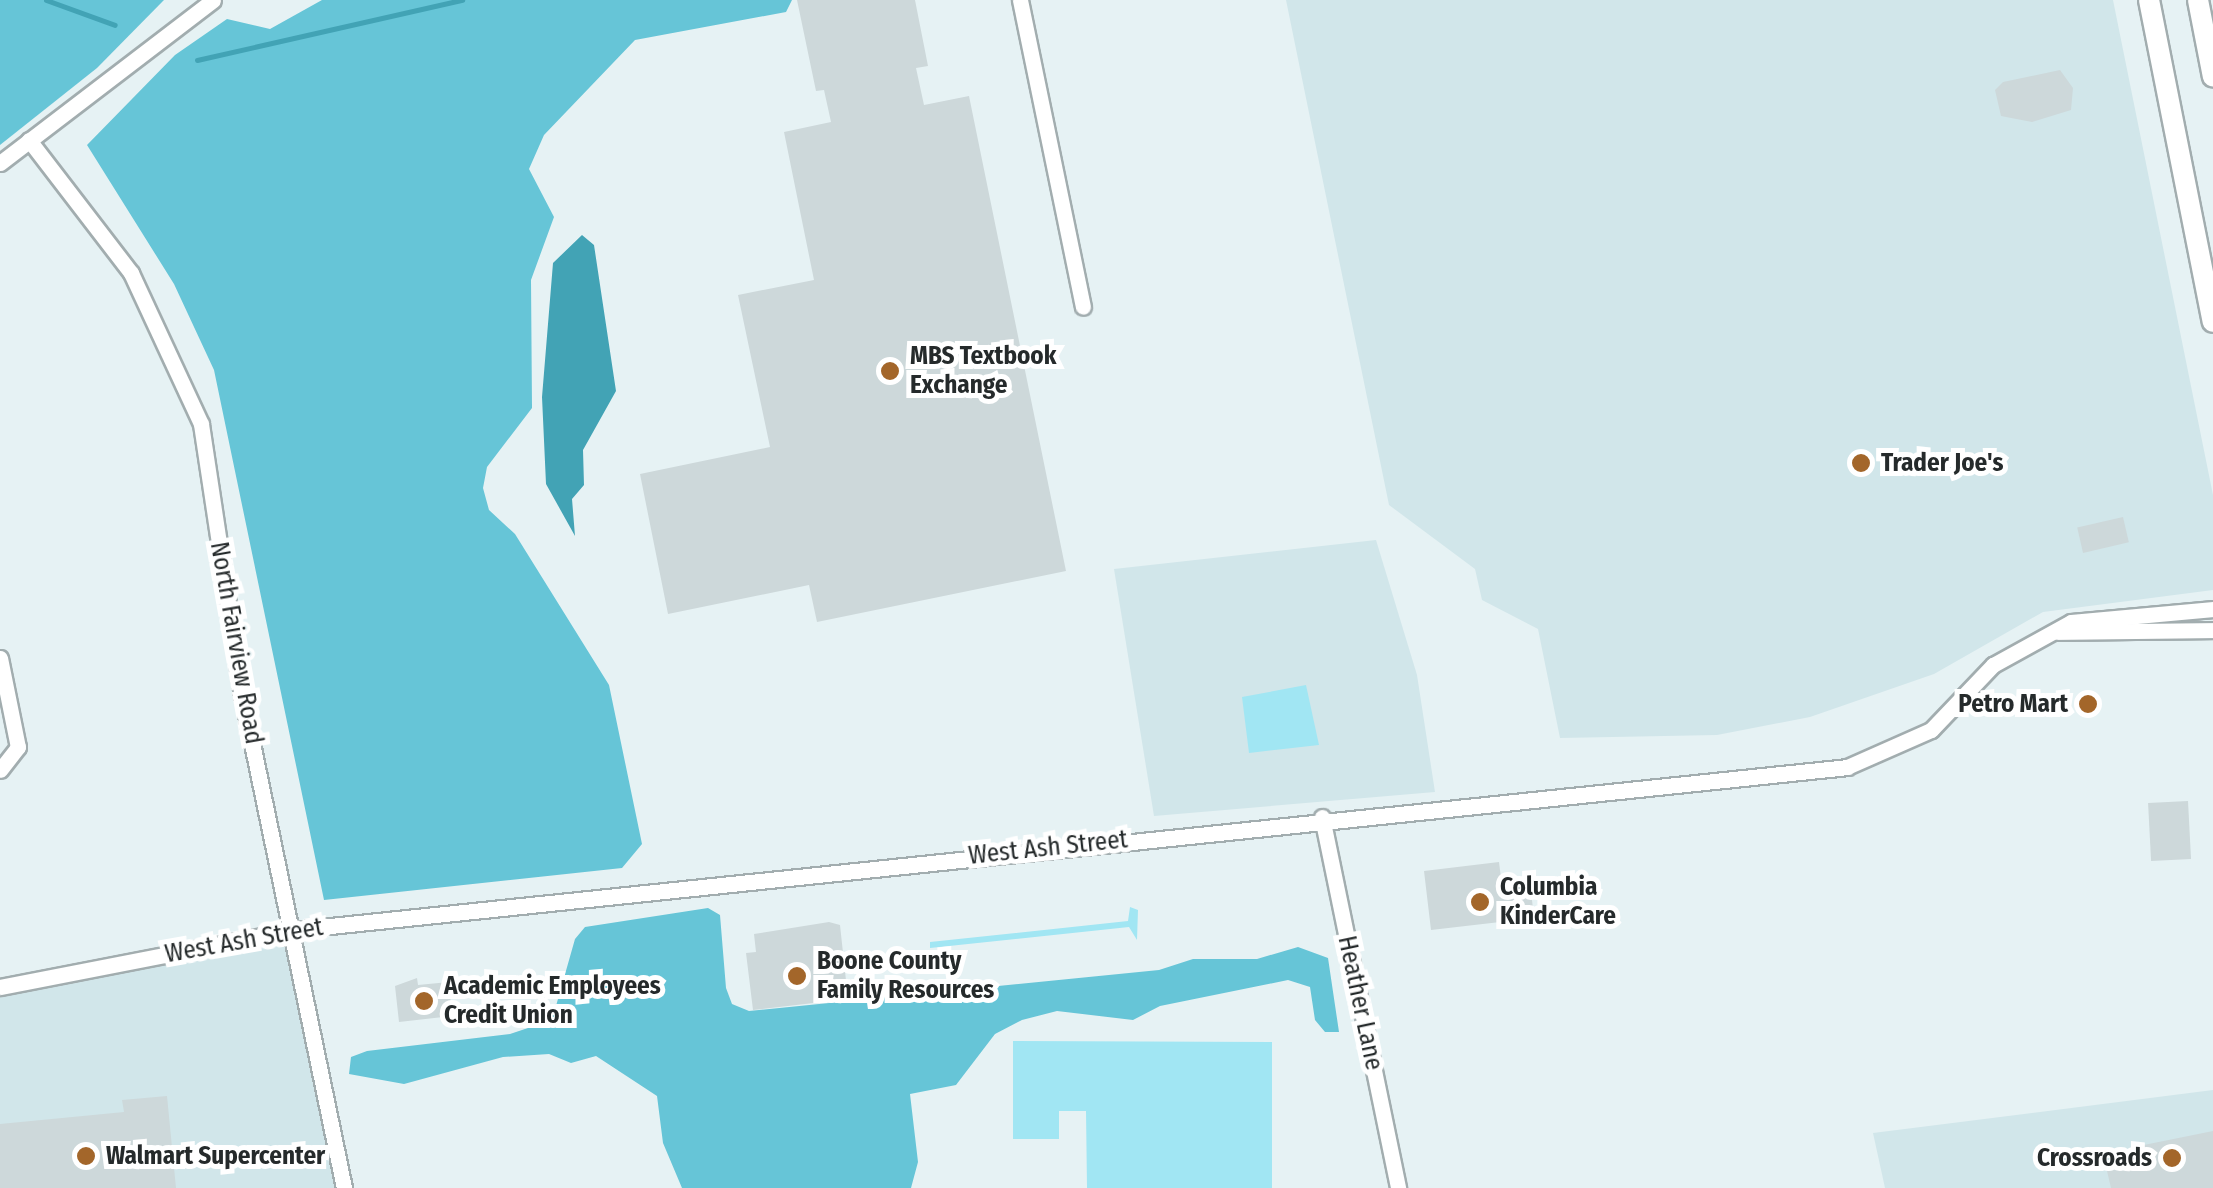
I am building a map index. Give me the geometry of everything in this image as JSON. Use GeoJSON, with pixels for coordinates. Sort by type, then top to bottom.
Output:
{"type":"FeatureCollection","features":[{"type":"Feature","properties":{"kind":"main road"},"geometry":{"type":"LineString","coordinates":[[2150,0],[2213,322]]}},
{"type":"Feature","properties":{"kind":"main road"},"geometry":{"type":"LineString","coordinates":[[2198,0],[2213,77]]}},
{"type":"Feature","properties":{"kind":"street"},"geometry":{"type":"LineString","coordinates":[[0,163],[214,0]]}},
{"type":"Feature","properties":{"kind":"street"},"geometry":{"type":"LineString","coordinates":[[1020,0],[1083,307]]}},
{"type":"Feature","properties":{"kind":"street","name":"North Fairview Road"},"geometry":{"type":"LineString","coordinates":[[29,140],[131,273],[201,424],[241,690],[344,1188]]}},
{"type":"Feature","properties":{"kind":"street","name":"West Ash Street"},"geometry":{"type":"LineString","coordinates":[[0,986],[292,930],[1876,760],[1931,730],[1993,665],[2058,632],[2091,619],[2213,609]]}},
{"type":"Feature","properties":{"kind":"street","name":"West Ash Street"},"geometry":{"type":"LineString","coordinates":[[2058,632],[2213,630]]}},
{"type":"Feature","properties":{"kind":"street"},"geometry":{"type":"LineString","coordinates":[[0,658],[18,746],[0,770]]}},
{"type":"Feature","properties":{"kind":"street","name":"Heather Lane"},"geometry":{"type":"LineString","coordinates":[[1322,818],[1398,1188]]}},
{"type":"Feature","properties":{"kind":"shaded area"},"geometry":{"type":"Polygon","coordinates":[[[0,0],[164,0],[97,68],[0,145],[0,0]]]}},
{"type":"Feature","properties":{"kind":"shaded area"},"geometry":{"type":"Polygon","coordinates":[[[322,0],[792,0],[786,12],[635,40],[544,135],[529,169],[554,217],[531,280],[532,408],[487,467],[483,488],[489,510],[515,534],[609,685],[642,844],[622,868],[324,900],[214,370],[174,284],[87,145],[175,55],[227,19],[270,29],[322,0]]]}},
{"type":"Feature","properties":{"kind":"shaded area"},"geometry":{"type":"Polygon","coordinates":[[[1286,0],[2113,0],[2213,495],[2213,590],[2043,612],[1934,674],[1810,717],[1717,735],[1560,738],[1538,629],[1482,600],[1475,569],[1389,505],[1286,0]]]}},
{"type":"Feature","properties":{"kind":"shaded area"},"geometry":{"type":"Polygon","coordinates":[[[582,235],[594,245],[616,391],[583,450],[584,485],[572,499],[575,536],[546,484],[542,397],[553,263],[582,235]]]}},
{"type":"Feature","properties":{"kind":"shaded area"},"geometry":{"type":"Polygon","coordinates":[[[1376,540],[1417,675],[1435,792],[1154,816],[1114,569],[1376,540]]]}},
{"type":"Feature","properties":{"kind":"shaded area"},"geometry":{"type":"Polygon","coordinates":[[[1306,685],[1319,745],[1249,753],[1242,697],[1306,685]]]}},
{"type":"Feature","properties":{"kind":"shaded area"},"geometry":{"type":"Polygon","coordinates":[[[1130,907],[1138,910],[1137,940],[1129,927],[930,948],[930,942],[1128,921],[1130,907]]]}},
{"type":"Feature","properties":{"kind":"shaded area"},"geometry":{"type":"Polygon","coordinates":[[[708,908],[720,915],[726,988],[732,1004],[749,1011],[1159,970],[1193,959],[1257,959],[1298,947],[1328,958],[1339,1032],[1325,1032],[1315,1020],[1310,987],[1288,980],[1160,1006],[1133,1020],[1057,1011],[1022,1020],[995,1034],[956,1085],[910,1094],[918,1162],[911,1188],[682,1188],[663,1143],[657,1096],[596,1056],[571,1063],[549,1054],[503,1057],[404,1084],[349,1074],[351,1057],[367,1051],[510,1034],[552,1020],[575,939],[585,927],[708,908]]]}},
{"type":"Feature","properties":{"kind":"shaded area"},"geometry":{"type":"Polygon","coordinates":[[[292,930],[344,1188],[0,1188],[0,987],[292,930]]]}},
{"type":"Feature","properties":{"kind":"shaded area"},"geometry":{"type":"Polygon","coordinates":[[[1013,1041],[1272,1042],[1272,1188],[1087,1188],[1086,1111],[1059,1111],[1059,1139],[1013,1139],[1013,1041]]]}},
{"type":"Feature","properties":{"kind":"shaded area","name":"Crossroads"},"geometry":{"type":"Polygon","coordinates":[[[2213,1090],[2213,1188],[1885,1188],[1873,1133],[2213,1090]]]}},
{"type":"Feature","properties":{"kind":"building","name":"MBS Textbook Exchange"},"geometry":{"type":"Polygon","coordinates":[[[797,0],[915,0],[928,66],[916,68],[924,105],[969,96],[1066,571],[817,622],[809,585],[668,614],[640,474],[770,447],[738,295],[814,280],[784,132],[831,122],[824,90],[816,91],[797,0]]]}},
{"type":"Feature","properties":{"kind":"building"},"geometry":{"type":"Polygon","coordinates":[[[2060,70],[2073,88],[2071,110],[2032,122],[2001,116],[1995,90],[2003,82],[2060,70]]]}},
{"type":"Feature","properties":{"kind":"building"},"geometry":{"type":"Polygon","coordinates":[[[2123,517],[2129,542],[2083,553],[2077,528],[2123,517]]]}},
{"type":"Feature","properties":{"kind":"building"},"geometry":{"type":"Polygon","coordinates":[[[2188,801],[2191,859],[2151,861],[2148,803],[2188,801]]]}},
{"type":"Feature","properties":{"kind":"building","name":"Columbia KinderCare"},"geometry":{"type":"Polygon","coordinates":[[[1499,862],[1502,886],[1530,882],[1534,918],[1431,930],[1424,871],[1499,862]]]}},
{"type":"Feature","properties":{"kind":"building","name":"Boone County Family Resources"},"geometry":{"type":"Polygon","coordinates":[[[829,922],[840,925],[848,999],[753,1010],[746,953],[756,952],[754,934],[829,922]]]}},
{"type":"Feature","properties":{"kind":"building","name":"Academic Employees Credit Union"},"geometry":{"type":"Polygon","coordinates":[[[417,978],[418,985],[449,982],[452,1016],[399,1022],[395,986],[417,978]]]}},
{"type":"Feature","properties":{"kind":"building","name":"Walmart Supercenter"},"geometry":{"type":"Polygon","coordinates":[[[167,1096],[176,1188],[0,1188],[0,1124],[124,1112],[122,1100],[167,1096]]]}},
{"type":"Feature","properties":{"kind":"building","name":"Crossroads"},"geometry":{"type":"Polygon","coordinates":[[[2213,1131],[2213,1188],[2111,1188],[2107,1171],[2133,1167],[2129,1148],[2213,1131]]]}},
{"type":"Feature","properties":{"kind":"waterway"},"geometry":{"type":"LineString","coordinates":[[46,0],[115,25]]}},
{"type":"Feature","properties":{"kind":"waterway"},"geometry":{"type":"LineString","coordinates":[[197,60],[462,0]]}},
{"type":"Feature","properties":{"kind":"place","name":"MBS Textbook Exchange"},"geometry":{"type":"Point","coordinates":[890,371]}},
{"type":"Feature","properties":{"kind":"place","name":"Trader Joe's"},"geometry":{"type":"Point","coordinates":[1861,463]}},
{"type":"Feature","properties":{"kind":"place","name":"Petro Mart"},"geometry":{"type":"Point","coordinates":[2088,704]}},
{"type":"Feature","properties":{"kind":"place","name":"Columbia KinderCare"},"geometry":{"type":"Point","coordinates":[1480,902]}},
{"type":"Feature","properties":{"kind":"place","name":"Boone County Family Resources"},"geometry":{"type":"Point","coordinates":[797,976]}},
{"type":"Feature","properties":{"kind":"place","name":"Academic Employees Credit Union"},"geometry":{"type":"Point","coordinates":[424,1001]}},
{"type":"Feature","properties":{"kind":"place","name":"Walmart Supercenter"},"geometry":{"type":"Point","coordinates":[86,1156]}},
{"type":"Feature","properties":{"kind":"place","name":"Crossroads"},"geometry":{"type":"Point","coordinates":[2172,1158]}}]}
